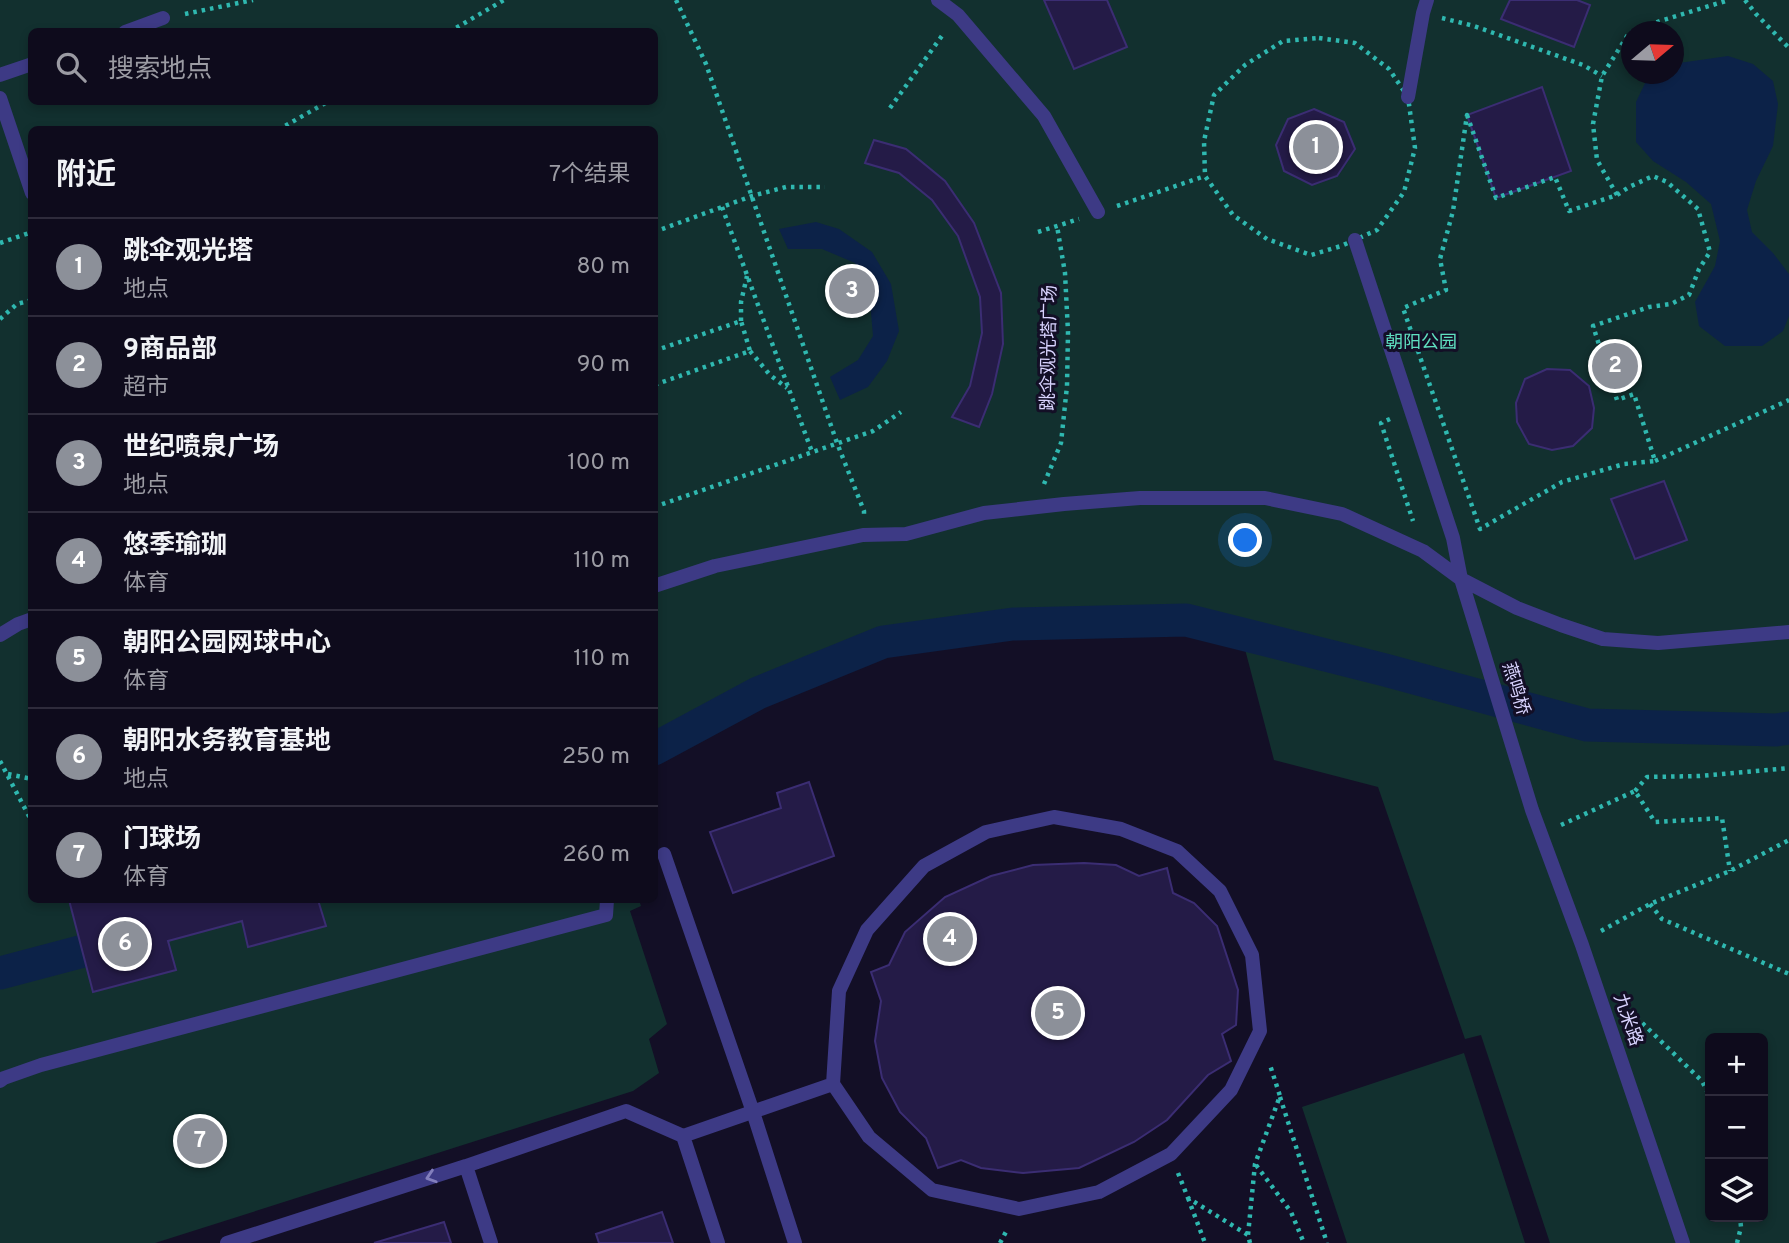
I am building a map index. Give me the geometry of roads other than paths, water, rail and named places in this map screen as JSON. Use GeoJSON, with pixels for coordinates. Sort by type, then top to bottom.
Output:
{"type":"FeatureCollection","features":[{"type":"Feature","properties":{"kind":"lane"},"geometry":{"type":"LineString","coordinates":[[937,0],[958,15],[1044,116],[1098,212]]}},
{"type":"Feature","properties":{"kind":"lane"},"geometry":{"type":"LineString","coordinates":[[1408,97],[1425,6]]}},
{"type":"Feature","properties":{"kind":"lane"},"geometry":{"type":"LineString","coordinates":[[136,28],[163,18]]}},
{"type":"Feature","properties":{"kind":"lane"},"geometry":{"type":"LineString","coordinates":[[0,75],[28,65]]}},
{"type":"Feature","properties":{"kind":"lane"},"geometry":{"type":"LineString","coordinates":[[0,98],[28,181]]}},
{"type":"Feature","properties":{"kind":"lane","name":"燕鸣桥"},"geometry":{"type":"LineString","coordinates":[[1354,240],[1453,538],[1461,579],[1532,810]]}},
{"type":"Feature","properties":{"kind":"lane"},"geometry":{"type":"LineString","coordinates":[[658,585],[715,566],[863,535],[906,534],[984,513],[1140,498],[1265,498],[1342,514],[1423,551],[1461,579],[1517,608],[1603,639],[1658,643],[1789,632]]}},
{"type":"Feature","properties":{"kind":"lane"},"geometry":{"type":"LineString","coordinates":[[0,635],[28,620]]}},
{"type":"Feature","properties":{"kind":"lane","name":"九米路"},"geometry":{"type":"LineString","coordinates":[[1532,810],[1582,945],[1683,1243]]}},
{"type":"Feature","properties":{"kind":"lane"},"geometry":{"type":"LineString","coordinates":[[1054,817],[1121,829],[1177,851],[1220,891],[1252,955],[1260,1031],[1231,1090],[1171,1154],[1099,1192],[1018,1209],[932,1190],[869,1137],[833,1084],[839,991],[867,930],[924,866],[986,832],[1054,817]]}},
{"type":"Feature","properties":{"kind":"lane"},"geometry":{"type":"LineString","coordinates":[[664,854],[795,1243]]}},
{"type":"Feature","properties":{"kind":"lane"},"geometry":{"type":"LineString","coordinates":[[0,1081],[41,1065],[606,915],[607,903]]}},
{"type":"Feature","properties":{"kind":"lane"},"geometry":{"type":"LineString","coordinates":[[227,1243],[626,1111],[683,1136],[833,1084]]}},
{"type":"Feature","properties":{"kind":"lane"},"geometry":{"type":"LineString","coordinates":[[683,1136],[718,1243]]}},
{"type":"Feature","properties":{"kind":"lane"},"geometry":{"type":"LineString","coordinates":[[466,1166],[491,1243]]}},
{"type":"Feature","properties":{"kind":"water"},"geometry":{"type":"Polygon","coordinates":[[[1728,56],[1753,64],[1773,81],[1778,104],[1773,146],[1756,181],[1747,210],[1752,232],[1789,274],[1789,316],[1783,331],[1762,346],[1725,346],[1699,326],[1695,302],[1715,266],[1720,241],[1711,204],[1686,182],[1653,161],[1636,142],[1636,102],[1645,84],[1684,84],[1684,62],[1728,56]]]}},
{"type":"Feature","properties":{"kind":"water"},"geometry":{"type":"Polygon","coordinates":[[[816,222],[839,229],[872,252],[891,284],[899,331],[887,361],[868,387],[840,400],[830,377],[858,360],[873,336],[870,301],[855,263],[822,249],[788,249],[779,229],[816,222]]]}},
{"type":"Feature","properties":{"kind":"waterway"},"geometry":{"type":"LineString","coordinates":[[658,747],[758,693],[883,642],[1013,624],[1186,620],[1587,725],[1776,730],[1789,728]]}},
{"type":"Feature","properties":{"kind":"waterway"},"geometry":{"type":"LineString","coordinates":[[0,973],[125,940]]}},
{"type":"Feature","properties":{"kind":"place","name":"跳伞观光塔"},"geometry":{"type":"Point","coordinates":[1316,147]}},
{"type":"Feature","properties":{"kind":"place","name":"世纪喷泉广场"},"geometry":{"type":"Point","coordinates":[852,291]}},
{"type":"Feature","properties":{"kind":"place","name":"9商品部"},"geometry":{"type":"Point","coordinates":[1615,366]}},
{"type":"Feature","properties":{"kind":"place","name":"悠季瑜珈"},"geometry":{"type":"Point","coordinates":[950,939]}},
{"type":"Feature","properties":{"kind":"place","name":"朝阳水务教育基地"},"geometry":{"type":"Point","coordinates":[125,944]}},
{"type":"Feature","properties":{"kind":"place","name":"朝阳公园网球中心"},"geometry":{"type":"Point","coordinates":[1058,1013]}},
{"type":"Feature","properties":{"kind":"place","name":"门球场"},"geometry":{"type":"Point","coordinates":[200,1141]}},
{"type":"Feature","properties":{"kind":"park label","name":"朝阳公园"},"geometry":{"type":"Point","coordinates":[1421,343]}}]}
